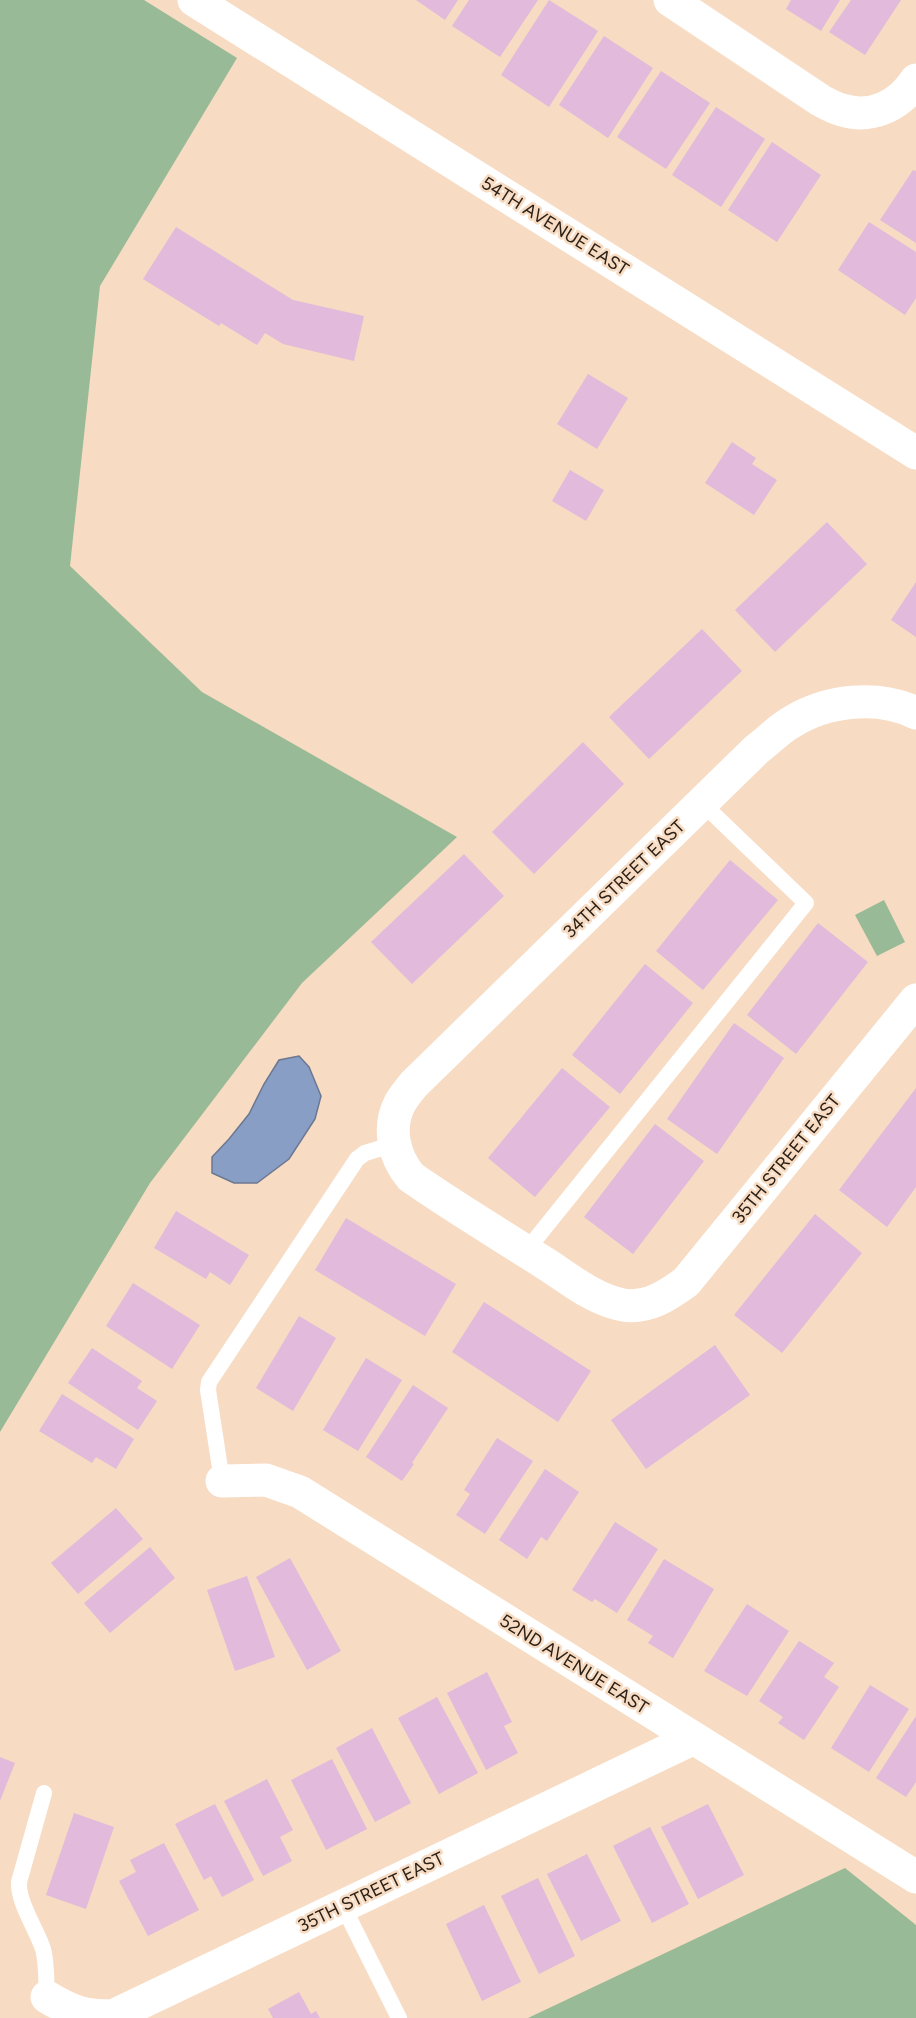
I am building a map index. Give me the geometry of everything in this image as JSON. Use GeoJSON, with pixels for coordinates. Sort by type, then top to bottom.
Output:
{"type":"FeatureCollection","features":[{"type":"Feature","properties":{"kind":"street","name":"54TH AVENUE EAST"},"geometry":{"type":"LineString","coordinates":[[194,0],[916,453]]}},
{"type":"Feature","properties":{"kind":"street"},"geometry":{"type":"LineString","coordinates":[[670,0],[820,100],[840,110],[869,112],[885,109],[900,100],[916,80]]}},
{"type":"Feature","properties":{"kind":"street","name":"34TH STREET EAST"},"geometry":{"type":"LineString","coordinates":[[395,1144],[393,1125],[400,1103],[414,1084],[757,749],[791,722],[819,710],[848,702],[872,700],[902,706],[916,713]]}},
{"type":"Feature","properties":{"kind":"street","name":"35TH STREET EAST"},"geometry":{"type":"LineString","coordinates":[[526,1251],[596,1295],[624,1305],[645,1304],[664,1298],[686,1282],[916,1000]]}},
{"type":"Feature","properties":{"kind":"street"},"geometry":{"type":"LineString","coordinates":[[395,1144],[401,1165],[411,1177],[526,1251]]}},
{"type":"Feature","properties":{"kind":"street","name":"52ND AVENUE EAST"},"geometry":{"type":"LineString","coordinates":[[222,1481],[266,1480],[300,1492],[916,1877]]}},
{"type":"Feature","properties":{"kind":"street","name":"35TH STREET EAST"},"geometry":{"type":"LineString","coordinates":[[47,1997],[68,2010],[89,2016],[113,2016],[692,1739]]}},
{"type":"Feature","properties":{"kind":"lane"},"geometry":{"type":"LineString","coordinates":[[526,1251],[806,903],[702,803]]}},
{"type":"Feature","properties":{"kind":"lane"},"geometry":{"type":"LineString","coordinates":[[222,1481],[208,1390],[209,1382],[357,1158],[365,1153],[395,1144]]}},
{"type":"Feature","properties":{"kind":"lane"},"geometry":{"type":"LineString","coordinates":[[44,1792],[18,1893],[36,1930],[44,1953],[47,1997]]}},
{"type":"Feature","properties":{"kind":"lane"},"geometry":{"type":"LineString","coordinates":[[343,1905],[399,2018]]}},
{"type":"Feature","properties":{"kind":"green space"},"geometry":{"type":"Polygon","coordinates":[[[0,0],[144,0],[237,58],[100,286],[70,566],[202,692],[457,837],[302,983],[150,1183],[0,1432],[0,0]]]}},
{"type":"Feature","properties":{"kind":"green space"},"geometry":{"type":"Polygon","coordinates":[[[884,900],[905,942],[877,956],[855,915],[884,900]]]}},
{"type":"Feature","properties":{"kind":"green space"},"geometry":{"type":"Polygon","coordinates":[[[845,1868],[916,1925],[916,2018],[528,2018],[845,1868]]]}},
{"type":"Feature","properties":{"kind":"water"},"geometry":{"type":"Polygon","coordinates":[[[299,1056],[309,1067],[321,1096],[315,1119],[289,1159],[257,1183],[234,1183],[212,1173],[212,1157],[249,1114],[279,1060],[299,1056]]]}},
{"type":"Feature","properties":{"kind":"building"},"geometry":{"type":"Polygon","coordinates":[[[416,0],[458,0],[445,20],[416,0]]]}},
{"type":"Feature","properties":{"kind":"building"},"geometry":{"type":"Polygon","coordinates":[[[469,0],[538,0],[500,57],[452,26],[469,0]]]}},
{"type":"Feature","properties":{"kind":"building"},"geometry":{"type":"Polygon","coordinates":[[[549,0],[598,31],[549,107],[501,75],[549,0]]]}},
{"type":"Feature","properties":{"kind":"building"},"geometry":{"type":"Polygon","coordinates":[[[791,0],[840,0],[821,31],[786,9],[791,0]]]}},
{"type":"Feature","properties":{"kind":"building"},"geometry":{"type":"Polygon","coordinates":[[[851,0],[901,0],[865,55],[829,32],[851,0]]]}},
{"type":"Feature","properties":{"kind":"building"},"geometry":{"type":"Polygon","coordinates":[[[604,36],[653,68],[608,138],[559,105],[604,36]]]}},
{"type":"Feature","properties":{"kind":"building"},"geometry":{"type":"Polygon","coordinates":[[[661,71],[710,103],[666,169],[617,137],[661,71]]]}},
{"type":"Feature","properties":{"kind":"building"},"geometry":{"type":"Polygon","coordinates":[[[716,107],[765,139],[721,207],[672,175],[716,107]]]}},
{"type":"Feature","properties":{"kind":"building"},"geometry":{"type":"Polygon","coordinates":[[[772,142],[821,175],[777,242],[728,210],[772,142]]]}},
{"type":"Feature","properties":{"kind":"building"},"geometry":{"type":"Polygon","coordinates":[[[913,170],[916,171],[916,243],[880,220],[913,170]]]}},
{"type":"Feature","properties":{"kind":"building"},"geometry":{"type":"Polygon","coordinates":[[[869,222],[916,252],[916,298],[905,315],[838,270],[869,222]]]}},
{"type":"Feature","properties":{"kind":"building"},"geometry":{"type":"Polygon","coordinates":[[[176,227],[293,300],[364,316],[354,361],[283,344],[265,333],[257,345],[221,323],[219,326],[143,279],[176,227]]]}},
{"type":"Feature","properties":{"kind":"building"},"geometry":{"type":"Polygon","coordinates":[[[588,374],[628,398],[597,449],[557,424],[588,374]]]}},
{"type":"Feature","properties":{"kind":"building"},"geometry":{"type":"Polygon","coordinates":[[[732,442],[756,458],[752,464],[777,480],[754,515],[705,483],[732,442]]]}},
{"type":"Feature","properties":{"kind":"building"},"geometry":{"type":"Polygon","coordinates":[[[570,470],[604,490],[586,521],[552,501],[570,470]]]}},
{"type":"Feature","properties":{"kind":"building"},"geometry":{"type":"Polygon","coordinates":[[[827,522],[867,564],[775,652],[735,610],[827,522]]]}},
{"type":"Feature","properties":{"kind":"building"},"geometry":{"type":"Polygon","coordinates":[[[916,582],[916,637],[891,620],[916,582]]]}},
{"type":"Feature","properties":{"kind":"building"},"geometry":{"type":"Polygon","coordinates":[[[702,629],[742,671],[649,759],[609,717],[702,629]]]}},
{"type":"Feature","properties":{"kind":"building"},"geometry":{"type":"Polygon","coordinates":[[[583,742],[624,784],[534,874],[492,832],[583,742]]]}},
{"type":"Feature","properties":{"kind":"building"},"geometry":{"type":"Polygon","coordinates":[[[464,854],[504,896],[412,984],[371,942],[464,854]]]}},
{"type":"Feature","properties":{"kind":"building"},"geometry":{"type":"Polygon","coordinates":[[[730,860],[778,900],[703,990],[656,951],[730,860]]]}},
{"type":"Feature","properties":{"kind":"building"},"geometry":{"type":"Polygon","coordinates":[[[818,923],[868,962],[796,1054],[747,1015],[818,923]]]}},
{"type":"Feature","properties":{"kind":"building"},"geometry":{"type":"Polygon","coordinates":[[[645,964],[693,1003],[620,1094],[572,1055],[645,964]]]}},
{"type":"Feature","properties":{"kind":"building"},"geometry":{"type":"Polygon","coordinates":[[[734,1023],[784,1058],[717,1154],[667,1119],[734,1023]]]}},
{"type":"Feature","properties":{"kind":"building"},"geometry":{"type":"Polygon","coordinates":[[[562,1068],[610,1107],[535,1197],[488,1158],[562,1068]]]}},
{"type":"Feature","properties":{"kind":"building"},"geometry":{"type":"Polygon","coordinates":[[[916,1088],[916,1187],[887,1227],[839,1190],[916,1088]]]}},
{"type":"Feature","properties":{"kind":"building"},"geometry":{"type":"Polygon","coordinates":[[[655,1124],[704,1161],[633,1254],[584,1217],[655,1124]]]}},
{"type":"Feature","properties":{"kind":"building"},"geometry":{"type":"Polygon","coordinates":[[[176,1211],[249,1255],[230,1285],[210,1272],[206,1279],[154,1248],[176,1211]]]}},
{"type":"Feature","properties":{"kind":"building"},"geometry":{"type":"Polygon","coordinates":[[[815,1214],[862,1253],[782,1353],[734,1315],[815,1214]]]}},
{"type":"Feature","properties":{"kind":"building"},"geometry":{"type":"Polygon","coordinates":[[[346,1218],[456,1284],[425,1336],[315,1270],[346,1218]]]}},
{"type":"Feature","properties":{"kind":"building"},"geometry":{"type":"Polygon","coordinates":[[[133,1283],[200,1325],[172,1369],[106,1326],[133,1283]]]}},
{"type":"Feature","properties":{"kind":"building"},"geometry":{"type":"Polygon","coordinates":[[[484,1302],[591,1371],[558,1422],[452,1352],[484,1302]]]}},
{"type":"Feature","properties":{"kind":"building"},"geometry":{"type":"Polygon","coordinates":[[[299,1316],[336,1338],[293,1411],[256,1388],[299,1316]]]}},
{"type":"Feature","properties":{"kind":"building"},"geometry":{"type":"Polygon","coordinates":[[[715,1345],[750,1395],[646,1469],[611,1420],[715,1345]]]}},
{"type":"Feature","properties":{"kind":"building"},"geometry":{"type":"Polygon","coordinates":[[[92,1348],[142,1381],[137,1388],[157,1401],[138,1430],[68,1383],[92,1348]]]}},
{"type":"Feature","properties":{"kind":"building"},"geometry":{"type":"Polygon","coordinates":[[[366,1358],[402,1380],[358,1451],[323,1430],[366,1358]]]}},
{"type":"Feature","properties":{"kind":"building"},"geometry":{"type":"Polygon","coordinates":[[[413,1385],[448,1408],[402,1481],[366,1457],[413,1385]]]}},
{"type":"Feature","properties":{"kind":"building"},"geometry":{"type":"Polygon","coordinates":[[[62,1394],[134,1439],[116,1469],[96,1457],[92,1463],[39,1431],[62,1394]]]}},
{"type":"Feature","properties":{"kind":"building"},"geometry":{"type":"Polygon","coordinates":[[[497,1438],[533,1461],[485,1534],[456,1515],[470,1494],[464,1490],[497,1438]]]}},
{"type":"Feature","properties":{"kind":"building"},"geometry":{"type":"Polygon","coordinates":[[[545,1469],[579,1492],[547,1541],[541,1537],[527,1559],[499,1540],[545,1469]]]}},
{"type":"Feature","properties":{"kind":"building"},"geometry":{"type":"Polygon","coordinates":[[[116,1508],[143,1539],[78,1594],[51,1563],[116,1508]]]}},
{"type":"Feature","properties":{"kind":"building"},"geometry":{"type":"Polygon","coordinates":[[[615,1522],[658,1549],[617,1613],[595,1599],[592,1602],[572,1590],[615,1522]]]}},
{"type":"Feature","properties":{"kind":"building"},"geometry":{"type":"Polygon","coordinates":[[[150,1547],[175,1578],[110,1633],[84,1603],[150,1547]]]}},
{"type":"Feature","properties":{"kind":"building"},"geometry":{"type":"Polygon","coordinates":[[[290,1558],[341,1651],[307,1670],[256,1577],[290,1558]]]}},
{"type":"Feature","properties":{"kind":"building"},"geometry":{"type":"Polygon","coordinates":[[[664,1559],[714,1589],[673,1658],[648,1643],[653,1636],[627,1620],[664,1559]]]}},
{"type":"Feature","properties":{"kind":"building"},"geometry":{"type":"Polygon","coordinates":[[[247,1576],[275,1657],[235,1671],[207,1590],[247,1576]]]}},
{"type":"Feature","properties":{"kind":"building"},"geometry":{"type":"Polygon","coordinates":[[[747,1604],[789,1631],[747,1696],[704,1671],[747,1604]]]}},
{"type":"Feature","properties":{"kind":"building"},"geometry":{"type":"Polygon","coordinates":[[[799,1641],[834,1663],[824,1677],[839,1687],[804,1740],[778,1723],[783,1717],[759,1701],[799,1641]]]}},
{"type":"Feature","properties":{"kind":"building"},"geometry":{"type":"Polygon","coordinates":[[[487,1672],[512,1722],[504,1726],[518,1753],[486,1770],[447,1693],[487,1672]]]}},
{"type":"Feature","properties":{"kind":"building"},"geometry":{"type":"Polygon","coordinates":[[[870,1685],[909,1709],[869,1772],[831,1748],[870,1685]]]}},
{"type":"Feature","properties":{"kind":"building"},"geometry":{"type":"Polygon","coordinates":[[[437,1697],[478,1773],[439,1794],[398,1718],[437,1697]]]}},
{"type":"Feature","properties":{"kind":"building"},"geometry":{"type":"Polygon","coordinates":[[[916,1716],[916,1782],[906,1797],[876,1778],[916,1716]]]}},
{"type":"Feature","properties":{"kind":"building"},"geometry":{"type":"Polygon","coordinates":[[[372,1728],[411,1803],[375,1822],[336,1748],[372,1728]]]}},
{"type":"Feature","properties":{"kind":"building"},"geometry":{"type":"Polygon","coordinates":[[[0,1757],[15,1763],[0,1801],[0,1757]]]}},
{"type":"Feature","properties":{"kind":"building"},"geometry":{"type":"Polygon","coordinates":[[[332,1759],[367,1829],[326,1850],[291,1780],[332,1759]]]}},
{"type":"Feature","properties":{"kind":"building"},"geometry":{"type":"Polygon","coordinates":[[[267,1779],[293,1830],[280,1837],[292,1861],[263,1876],[224,1801],[267,1779]]]}},
{"type":"Feature","properties":{"kind":"building"},"geometry":{"type":"Polygon","coordinates":[[[215,1804],[254,1880],[222,1897],[211,1876],[204,1880],[175,1824],[215,1804]]]}},
{"type":"Feature","properties":{"kind":"building"},"geometry":{"type":"Polygon","coordinates":[[[708,1804],[744,1875],[698,1899],[661,1827],[708,1804]]]}},
{"type":"Feature","properties":{"kind":"building"},"geometry":{"type":"Polygon","coordinates":[[[74,1813],[114,1827],[86,1909],[46,1895],[74,1813]]]}},
{"type":"Feature","properties":{"kind":"building"},"geometry":{"type":"Polygon","coordinates":[[[650,1827],[689,1904],[652,1923],[613,1846],[650,1827]]]}},
{"type":"Feature","properties":{"kind":"building"},"geometry":{"type":"Polygon","coordinates":[[[164,1843],[199,1910],[148,1936],[119,1881],[136,1872],[130,1860],[164,1843]]]}},
{"type":"Feature","properties":{"kind":"building"},"geometry":{"type":"Polygon","coordinates":[[[587,1854],[621,1921],[581,1941],[547,1874],[587,1854]]]}},
{"type":"Feature","properties":{"kind":"building"},"geometry":{"type":"Polygon","coordinates":[[[538,1878],[575,1956],[539,1974],[501,1896],[538,1878]]]}},
{"type":"Feature","properties":{"kind":"building"},"geometry":{"type":"Polygon","coordinates":[[[484,1905],[521,1982],[482,2001],[446,1924],[484,1905]]]}},
{"type":"Feature","properties":{"kind":"building"},"geometry":{"type":"Polygon","coordinates":[[[299,1992],[311,2014],[316,2011],[320,2018],[273,2018],[268,2009],[299,1992]]]}}]}
